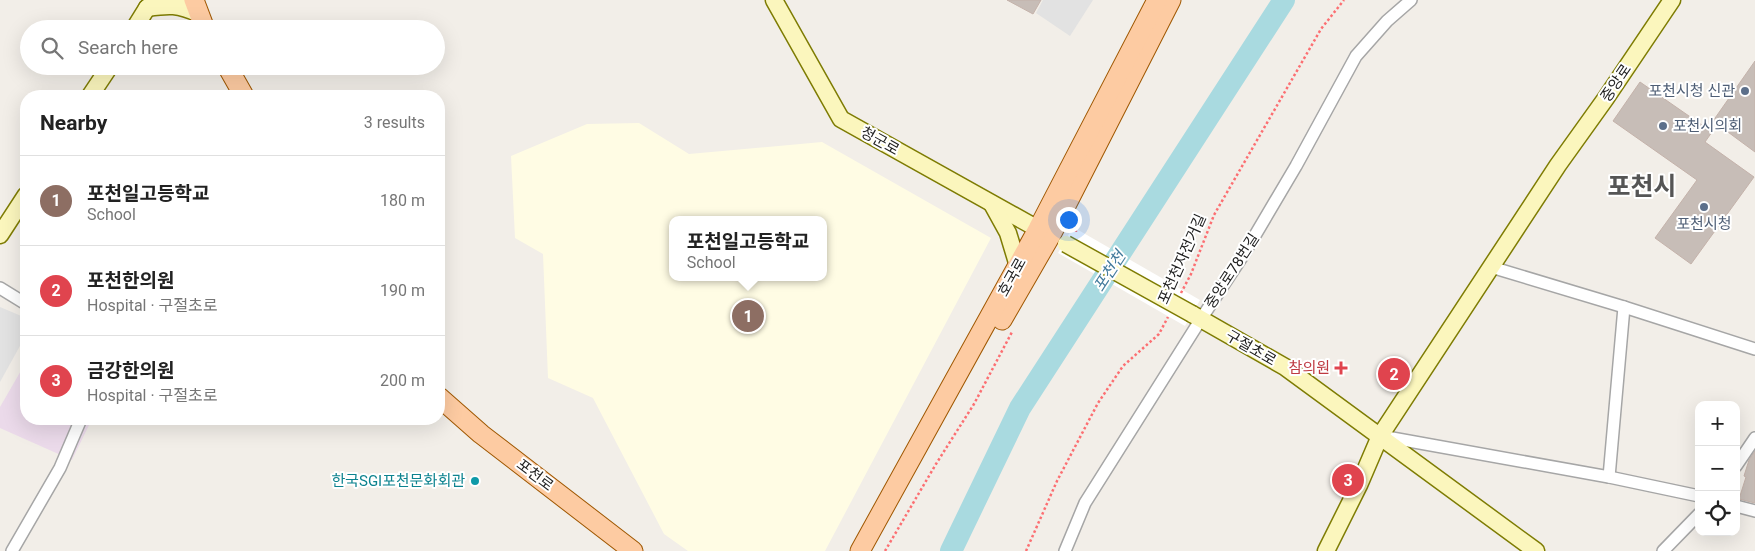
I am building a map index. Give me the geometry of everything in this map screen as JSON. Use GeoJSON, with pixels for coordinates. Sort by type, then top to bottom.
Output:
{"type":"FeatureCollection","features":[{"type":"Feature","properties":{"kind":"main road","name":"호국로"},"geometry":{"type":"LineString","coordinates":[[860,551],[1018,266],[1052,236],[1157,0]]}},
{"type":"Feature","properties":{"kind":"main road","name":"호국로"},"geometry":{"type":"LineString","coordinates":[[875,551],[970,377],[1052,236],[1171,0]]}},
{"type":"Feature","properties":{"kind":"main road"},"geometry":{"type":"LineString","coordinates":[[232,75],[241,90]]}},
{"type":"Feature","properties":{"kind":"main road","name":"포천로"},"geometry":{"type":"LineString","coordinates":[[445,402],[480,434],[633,551]]}},
{"type":"Feature","properties":{"kind":"street","name":"중앙로78번길"},"geometry":{"type":"LineString","coordinates":[[1065,551],[1085,503],[1196,317],[1249,246],[1296,166],[1356,56],[1387,21],[1411,0]]}},
{"type":"Feature","properties":{"kind":"street","name":"중앙로"},"geometry":{"type":"LineString","coordinates":[[1326,551],[1359,485],[1380,436],[1558,165],[1672,0]]}},
{"type":"Feature","properties":{"kind":"street","name":"청군로"},"geometry":{"type":"LineString","coordinates":[[776,1],[841,119],[1052,236]]}},
{"type":"Feature","properties":{"kind":"street"},"geometry":{"type":"LineString","coordinates":[[140,20],[150,3],[176,5],[199,14]]}},
{"type":"Feature","properties":{"kind":"street"},"geometry":{"type":"LineString","coordinates":[[94,90],[104,75]]}},
{"type":"Feature","properties":{"kind":"street"},"geometry":{"type":"LineString","coordinates":[[0,235],[20,204]]}},
{"type":"Feature","properties":{"kind":"street"},"geometry":{"type":"LineString","coordinates":[[992,204],[1008,233],[1018,266]]}},
{"type":"Feature","properties":{"kind":"street","name":"구절초로"},"geometry":{"type":"LineString","coordinates":[[1052,236],[1285,367],[1536,551]]}},
{"type":"Feature","properties":{"kind":"street"},"geometry":{"type":"LineString","coordinates":[[1491,267],[1755,349]]}},
{"type":"Feature","properties":{"kind":"street"},"geometry":{"type":"LineString","coordinates":[[0,288],[20,300]]}},
{"type":"Feature","properties":{"kind":"street"},"geometry":{"type":"LineString","coordinates":[[1609,477],[1624,307]]}},
{"type":"Feature","properties":{"kind":"street"},"geometry":{"type":"LineString","coordinates":[[12,551],[60,468],[78,425]]}},
{"type":"Feature","properties":{"kind":"street"},"geometry":{"type":"LineString","coordinates":[[1380,436],[1609,477],[1695,495]]}},
{"type":"Feature","properties":{"kind":"street"},"geometry":{"type":"LineString","coordinates":[[1740,460],[1755,438]]}},
{"type":"Feature","properties":{"kind":"street"},"geometry":{"type":"LineString","coordinates":[[1740,507],[1755,511]]}},
{"type":"Feature","properties":{"kind":"street"},"geometry":{"type":"LineString","coordinates":[[1663,551],[1695,518]]}},
{"type":"Feature","properties":{"kind":"path","name":"포천천자전거길"},"geometry":{"type":"LineString","coordinates":[[1178,300],[1191,274],[1214,215],[1321,29],[1344,0]]}},
{"type":"Feature","properties":{"kind":"path","name":"포천천자전거길"},"geometry":{"type":"LineString","coordinates":[[1026,551],[1056,481],[1098,403],[1123,366],[1159,334],[1168,317]]}},
{"type":"Feature","properties":{"kind":"path"},"geometry":{"type":"LineString","coordinates":[[885,551],[974,404],[1016,325]]}},
{"type":"Feature","properties":{"kind":"shaded area"},"geometry":{"type":"Polygon","coordinates":[[[1043,0],[1093,0],[1070,36],[1036,13],[1043,0]]]}},
{"type":"Feature","properties":{"kind":"shaded area"},"geometry":{"type":"Polygon","coordinates":[[[639,123],[689,154],[822,142],[991,238],[825,551],[688,551],[664,534],[593,398],[548,378],[543,254],[515,238],[511,156],[587,124],[639,123]]]}},
{"type":"Feature","properties":{"kind":"shaded area"},"geometry":{"type":"Polygon","coordinates":[[[0,307],[20,315],[20,346],[0,382],[0,307]]]}},
{"type":"Feature","properties":{"kind":"shaded area"},"geometry":{"type":"Polygon","coordinates":[[[20,372],[20,425],[89,425],[72,460],[0,428],[0,407],[20,372]]]}},
{"type":"Feature","properties":{"kind":"pier"},"geometry":{"type":"Polygon","coordinates":[[[1073,227],[1200,300],[1185,326],[1058,253],[1073,227]]]}},
{"type":"Feature","properties":{"kind":"building"},"geometry":{"type":"Polygon","coordinates":[[[1007,0],[1041,0],[1033,14],[1007,0]]]}},
{"type":"Feature","properties":{"kind":"building","name":"포천시청 신관"},"geometry":{"type":"Polygon","coordinates":[[[1755,61],[1755,152],[1713,121],[1755,61]]]}},
{"type":"Feature","properties":{"kind":"building"},"geometry":{"type":"Polygon","coordinates":[[[1640,82],[1712,132],[1705,142],[1754,177],[1691,264],[1655,238],[1697,180],[1613,121],[1640,82]]]}},
{"type":"Feature","properties":{"kind":"building"},"geometry":{"type":"Polygon","coordinates":[[[1755,451],[1755,503],[1740,499],[1749,460],[1755,451]]]}},
{"type":"Feature","properties":{"kind":"waterway","name":"포천천"},"geometry":{"type":"LineString","coordinates":[[951,551],[1020,408],[1284,0]]}},
{"type":"Feature","properties":{"kind":"place","name":"포천시청 신관"},"geometry":{"type":"Point","coordinates":[1745,91]}},
{"type":"Feature","properties":{"kind":"place","name":"포천시의회"},"geometry":{"type":"Point","coordinates":[1663,126]}},
{"type":"Feature","properties":{"kind":"place","name":"포천시청"},"geometry":{"type":"Point","coordinates":[1704,207]}},
{"type":"Feature","properties":{"kind":"place","name":"포천일고등학교"},"geometry":{"type":"Point","coordinates":[748,316]}},
{"type":"Feature","properties":{"kind":"place","name":"참의원"},"geometry":{"type":"Point","coordinates":[1341,368]}},
{"type":"Feature","properties":{"kind":"place","name":"포천한의원"},"geometry":{"type":"Point","coordinates":[1394,374]}},
{"type":"Feature","properties":{"kind":"place","name":"금강한의원"},"geometry":{"type":"Point","coordinates":[1348,480]}},
{"type":"Feature","properties":{"kind":"place","name":"한국SGI포천문화회관"},"geometry":{"type":"Point","coordinates":[475,481]}},
{"type":"Feature","properties":{"kind":"district","name":"포천시"},"geometry":{"type":"Point","coordinates":[1642,186]}}]}
